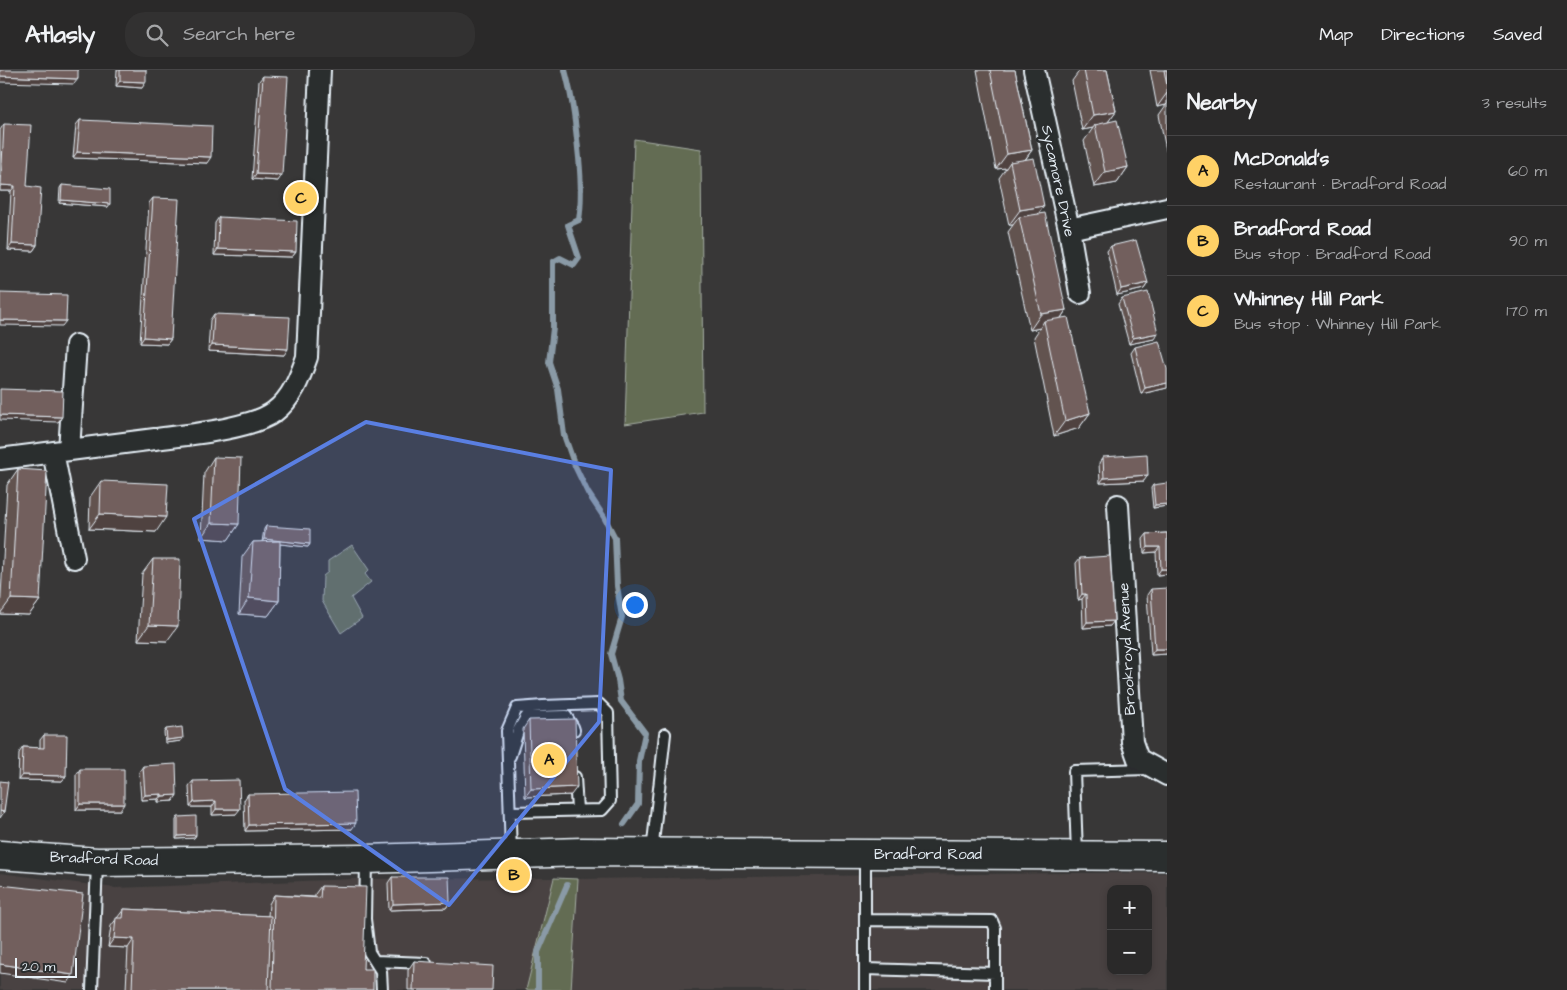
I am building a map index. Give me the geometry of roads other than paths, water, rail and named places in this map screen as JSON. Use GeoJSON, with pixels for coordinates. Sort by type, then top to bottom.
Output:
{"type":"FeatureCollection","features":[{"type":"Feature","properties":{"kind":"main road","name":"Bradford Road"},"geometry":{"type":"LineString","coordinates":[[0,854],[96,862],[366,859],[561,852],[1167,856]]}},
{"type":"Feature","properties":{"kind":"street"},"geometry":{"type":"LineString","coordinates":[[0,459],[202,433],[255,422],[274,412],[287,398],[300,379],[307,357],[320,70]]}},
{"type":"Feature","properties":{"kind":"street","name":"Sycamore Drive"},"geometry":{"type":"LineString","coordinates":[[1034,70],[1069,229],[1080,293]]}},
{"type":"Feature","properties":{"kind":"street"},"geometry":{"type":"LineString","coordinates":[[1069,229],[1167,208]]}},
{"type":"Feature","properties":{"kind":"street"},"geometry":{"type":"LineString","coordinates":[[74,558],[61,451],[76,345]]}},
{"type":"Feature","properties":{"kind":"street","name":"Brookroyd Avenue"},"geometry":{"type":"LineString","coordinates":[[1118,505],[1132,742],[1138,759],[1163,772]]}},
{"type":"Feature","properties":{"kind":"lane"},"geometry":{"type":"LineString","coordinates":[[510,812],[602,810],[610,801],[608,713],[599,704],[517,708],[507,730],[511,854]]}},
{"type":"Feature","properties":{"kind":"lane"},"geometry":{"type":"LineString","coordinates":[[507,766],[518,731],[526,717],[566,716],[574,727],[574,736]]}},
{"type":"Feature","properties":{"kind":"lane"},"geometry":{"type":"LineString","coordinates":[[652,853],[665,734]]}},
{"type":"Feature","properties":{"kind":"lane"},"geometry":{"type":"LineString","coordinates":[[575,764],[577,810]]}},
{"type":"Feature","properties":{"kind":"lane"},"geometry":{"type":"LineString","coordinates":[[1078,855],[1074,771],[1163,772]]}},
{"type":"Feature","properties":{"kind":"lane"},"geometry":{"type":"LineString","coordinates":[[864,854],[865,990]]}},
{"type":"Feature","properties":{"kind":"lane"},"geometry":{"type":"LineString","coordinates":[[366,859],[365,919],[370,952],[380,971],[382,990]]}},
{"type":"Feature","properties":{"kind":"lane"},"geometry":{"type":"LineString","coordinates":[[92,990],[96,862]]}},
{"type":"Feature","properties":{"kind":"lane"},"geometry":{"type":"LineString","coordinates":[[865,920],[992,921],[995,928],[995,990]]}},
{"type":"Feature","properties":{"kind":"lane"},"geometry":{"type":"LineString","coordinates":[[375,961],[436,963]]}},
{"type":"Feature","properties":{"kind":"lane"},"geometry":{"type":"LineString","coordinates":[[865,970],[995,974]]}},
{"type":"Feature","properties":{"kind":"waterway"},"geometry":{"type":"LineString","coordinates":[[565,70],[575,125],[581,189],[579,220],[568,225],[579,258],[574,265],[560,258],[553,262],[553,328],[549,362],[558,389],[564,435],[575,466],[588,493],[615,538],[617,586],[622,617],[611,654],[621,701],[645,733],[639,761],[638,804],[624,824]]}},
{"type":"Feature","properties":{"kind":"waterway"},"geometry":{"type":"LineString","coordinates":[[538,990],[538,952],[567,885]]}},
{"type":"Feature","properties":{"kind":"place","name":"Whinney Hill Park"},"geometry":{"type":"Point","coordinates":[301,198]}},
{"type":"Feature","properties":{"kind":"place","name":"McDonald's"},"geometry":{"type":"Point","coordinates":[549,760]}},
{"type":"Feature","properties":{"kind":"place","name":"Bradford Road"},"geometry":{"type":"Point","coordinates":[514,875]}}]}
